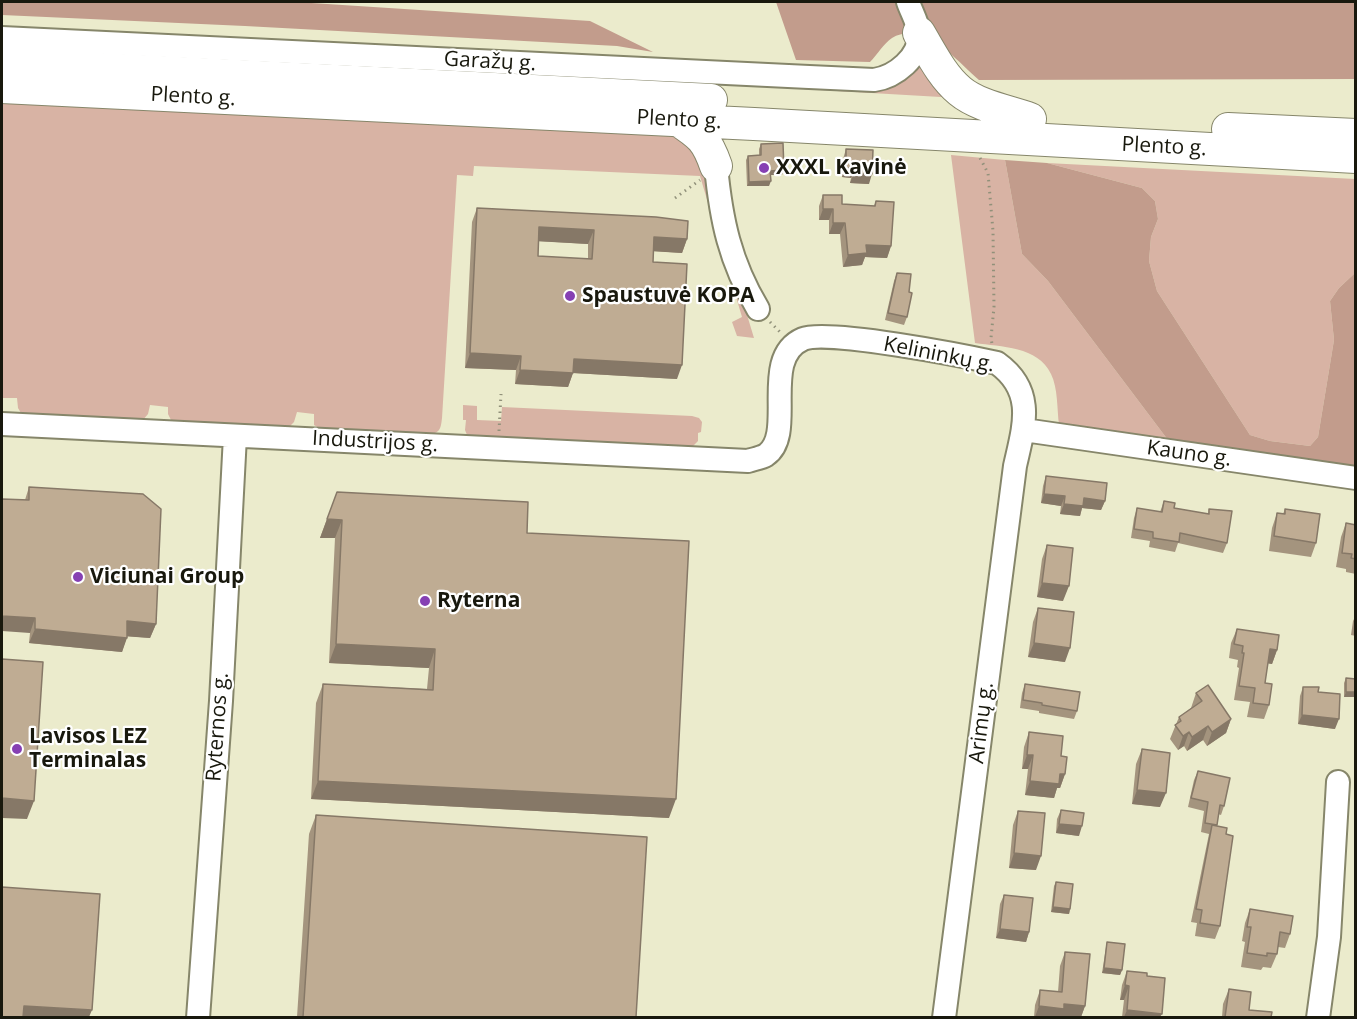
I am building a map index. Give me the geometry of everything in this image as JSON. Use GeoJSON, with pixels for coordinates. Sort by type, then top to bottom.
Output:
{"type":"FeatureCollection","features":[{"type":"Feature","properties":{"kind":"highway"},"geometry":{"type":"LineString","coordinates":[[919,33],[947,78],[962,92],[978,101],[1030,119]]}},
{"type":"Feature","properties":{"kind":"highway","name":"Plento g."},"geometry":{"type":"LineString","coordinates":[[2,64],[1356,135]]}},
{"type":"Feature","properties":{"kind":"highway","name":"Plento g."},"geometry":{"type":"LineString","coordinates":[[2,87],[678,120],[1356,158]]}},
{"type":"Feature","properties":{"kind":"highway"},"geometry":{"type":"LineString","coordinates":[[678,120],[696,132],[709,146],[716,167]]}},
{"type":"Feature","properties":{"kind":"highway"},"geometry":{"type":"LineString","coordinates":[[716,167],[726,146],[754,124]]}},
{"type":"Feature","properties":{"kind":"street"},"geometry":{"type":"LineString","coordinates":[[908,2],[919,33]]}},
{"type":"Feature","properties":{"kind":"street","name":"Garažų g."},"geometry":{"type":"LineString","coordinates":[[2,38],[874,80],[892,75],[904,65],[916,49],[919,33]]}},
{"type":"Feature","properties":{"kind":"street"},"geometry":{"type":"LineString","coordinates":[[716,167],[719,198],[732,256],[742,282],[758,309]]}},
{"type":"Feature","properties":{"kind":"street","name":"Kelininkų g."},"geometry":{"type":"LineString","coordinates":[[799,343],[848,339],[998,363],[1017,381],[1021,391],[1024,430]]}},
{"type":"Feature","properties":{"kind":"street","name":"Industrijos g."},"geometry":{"type":"LineString","coordinates":[[2,424],[748,461],[766,455],[775,442],[779,425],[781,371],[785,359],[799,343]]}},
{"type":"Feature","properties":{"kind":"street","name":"Kauno g."},"geometry":{"type":"LineString","coordinates":[[1024,430],[1356,478]]}},
{"type":"Feature","properties":{"kind":"street","name":"Arimų g."},"geometry":{"type":"LineString","coordinates":[[944,1017],[1016,466],[1024,430]]}},
{"type":"Feature","properties":{"kind":"street","name":"Ryternos g."},"geometry":{"type":"LineString","coordinates":[[198,1017],[220,700],[235,436]]}},
{"type":"Feature","properties":{"kind":"street"},"geometry":{"type":"LineString","coordinates":[[1318,1017],[1329,938],[1338,782]]}},
{"type":"Feature","properties":{"kind":"path"},"geometry":{"type":"LineString","coordinates":[[968,136],[988,173],[993,231],[994,307],[991,338],[998,363]]}},
{"type":"Feature","properties":{"kind":"path"},"geometry":{"type":"LineString","coordinates":[[675,198],[716,167]]}},
{"type":"Feature","properties":{"kind":"path"},"geometry":{"type":"LineString","coordinates":[[758,309],[799,343]]}},
{"type":"Feature","properties":{"kind":"path"},"geometry":{"type":"LineString","coordinates":[[498,448],[501,394]]}},
{"type":"Feature","properties":{"kind":"shaded area"},"geometry":{"type":"Polygon","coordinates":[[[2,2],[296,2],[590,21],[653,52],[617,46],[2,15],[2,2]]]}},
{"type":"Feature","properties":{"kind":"shaded area"},"geometry":{"type":"Polygon","coordinates":[[[776,2],[1355,2],[1355,79],[979,80],[939,45],[916,34],[904,34],[892,38],[870,62],[796,60],[776,2]]]}},
{"type":"Feature","properties":{"kind":"shaded area"},"geometry":{"type":"Polygon","coordinates":[[[924,56],[958,98],[716,84],[895,84],[912,73],[924,56]]]}},
{"type":"Feature","properties":{"kind":"shaded area"},"geometry":{"type":"Polygon","coordinates":[[[2,103],[687,137],[705,176],[754,338],[737,336],[732,322],[742,317],[700,176],[474,166],[473,176],[457,175],[442,418],[437,432],[432,434],[319,428],[314,425],[314,414],[297,412],[294,422],[289,427],[171,420],[168,407],[150,405],[148,414],[142,421],[21,413],[17,398],[2,398],[2,103]]]}},
{"type":"Feature","properties":{"kind":"shaded area"},"geometry":{"type":"Polygon","coordinates":[[[951,155],[1005,160],[1022,254],[1048,281],[1174,448],[1059,425],[1055,386],[1045,365],[1028,353],[1007,347],[975,343],[951,155]]]}},
{"type":"Feature","properties":{"kind":"shaded area"},"geometry":{"type":"Polygon","coordinates":[[[1005,160],[1047,163],[1142,188],[1155,201],[1158,219],[1151,237],[1149,261],[1157,291],[1250,435],[1270,441],[1310,446],[1318,437],[1334,340],[1330,301],[1339,288],[1355,273],[1355,467],[1174,448],[1048,281],[1022,254],[1005,160]]]}},
{"type":"Feature","properties":{"kind":"shaded area"},"geometry":{"type":"Polygon","coordinates":[[[1047,163],[1355,179],[1355,273],[1339,288],[1330,301],[1334,340],[1318,437],[1310,446],[1270,441],[1250,435],[1157,291],[1149,261],[1151,237],[1158,219],[1155,201],[1142,188],[1047,163]]]}},
{"type":"Feature","properties":{"kind":"shaded area"},"geometry":{"type":"Polygon","coordinates":[[[463,405],[477,406],[477,420],[501,421],[502,407],[692,416],[699,418],[702,422],[698,441],[692,447],[476,437],[467,435],[466,420],[463,420],[463,405]]]}},
{"type":"Feature","properties":{"kind":"building","name":"XXXL Kavinė"},"geometry":{"type":"Polygon","coordinates":[[[783,143],[784,170],[770,171],[771,181],[749,182],[748,156],[761,155],[761,144],[783,143]]]}},
{"type":"Feature","properties":{"kind":"building"},"geometry":{"type":"Polygon","coordinates":[[[846,149],[873,150],[872,174],[854,173],[854,168],[846,168],[846,149]]]}},
{"type":"Feature","properties":{"kind":"building"},"geometry":{"type":"Polygon","coordinates":[[[823,195],[842,195],[842,204],[875,206],[876,201],[894,202],[891,246],[866,245],[867,253],[848,255],[845,223],[833,223],[833,209],[823,209],[823,195]]]}},
{"type":"Feature","properties":{"kind":"building"},"geometry":{"type":"Polygon","coordinates":[[[477,208],[656,217],[688,221],[687,239],[654,237],[653,262],[687,264],[682,365],[574,359],[573,373],[520,370],[521,356],[470,353],[477,208]],[[539,227],[538,256],[592,259],[594,230],[539,227]]]}},
{"type":"Feature","properties":{"kind":"building"},"geometry":{"type":"Polygon","coordinates":[[[897,273],[911,274],[909,292],[912,293],[907,317],[888,313],[897,273]]]}},
{"type":"Feature","properties":{"kind":"building"},"geometry":{"type":"Polygon","coordinates":[[[1046,476],[1107,483],[1105,501],[1084,498],[1083,506],[1064,504],[1065,496],[1044,494],[1046,476]]]}},
{"type":"Feature","properties":{"kind":"building","name":"Viciunai Group"},"geometry":{"type":"Polygon","coordinates":[[[29,487],[143,494],[161,509],[156,624],[127,621],[127,638],[35,629],[35,618],[2,616],[2,499],[29,500],[29,487]]]}},
{"type":"Feature","properties":{"kind":"building"},"geometry":{"type":"Polygon","coordinates":[[[337,492],[528,502],[527,533],[689,541],[676,799],[318,781],[323,684],[433,690],[435,649],[336,644],[342,520],[327,519],[337,492]]]}},
{"type":"Feature","properties":{"kind":"building"},"geometry":{"type":"Polygon","coordinates":[[[1164,501],[1175,503],[1174,508],[1209,514],[1209,509],[1232,511],[1227,543],[1180,533],[1179,542],[1153,538],[1153,532],[1134,529],[1137,508],[1162,512],[1164,501]]]}},
{"type":"Feature","properties":{"kind":"building"},"geometry":{"type":"Polygon","coordinates":[[[1285,509],[1320,514],[1316,543],[1274,536],[1277,513],[1285,514],[1285,509]]]}},
{"type":"Feature","properties":{"kind":"building"},"geometry":{"type":"Polygon","coordinates":[[[1346,523],[1356,525],[1356,559],[1351,558],[1352,554],[1342,553],[1346,523]]]}},
{"type":"Feature","properties":{"kind":"building"},"geometry":{"type":"Polygon","coordinates":[[[1047,545],[1073,548],[1069,586],[1042,583],[1047,545]]]}},
{"type":"Feature","properties":{"kind":"building"},"geometry":{"type":"Polygon","coordinates":[[[1038,608],[1074,612],[1070,648],[1034,643],[1038,608]]]}},
{"type":"Feature","properties":{"kind":"building"},"geometry":{"type":"Polygon","coordinates":[[[1237,629],[1279,635],[1277,650],[1270,649],[1265,683],[1272,684],[1269,705],[1253,703],[1255,688],[1239,686],[1244,653],[1242,653],[1243,646],[1234,644],[1237,629]]]}},
{"type":"Feature","properties":{"kind":"building","name":"Lavisos LEZ Terminalas"},"geometry":{"type":"Polygon","coordinates":[[[2,659],[43,662],[34,801],[2,798],[2,659]]]}},
{"type":"Feature","properties":{"kind":"building"},"geometry":{"type":"Polygon","coordinates":[[[1346,678],[1356,679],[1356,692],[1346,692],[1346,678]]]}},
{"type":"Feature","properties":{"kind":"building"},"geometry":{"type":"Polygon","coordinates":[[[1025,684],[1080,692],[1077,711],[1023,700],[1025,684]]]}},
{"type":"Feature","properties":{"kind":"building"},"geometry":{"type":"Polygon","coordinates":[[[1208,685],[1231,719],[1212,732],[1208,726],[1192,737],[1189,732],[1183,736],[1175,725],[1181,721],[1179,717],[1202,701],[1196,693],[1208,685]]]}},
{"type":"Feature","properties":{"kind":"building"},"geometry":{"type":"Polygon","coordinates":[[[1303,687],[1319,687],[1318,692],[1340,694],[1339,719],[1302,715],[1303,687]]]}},
{"type":"Feature","properties":{"kind":"building"},"geometry":{"type":"Polygon","coordinates":[[[1029,732],[1063,736],[1061,756],[1067,757],[1065,774],[1060,774],[1059,784],[1030,781],[1033,755],[1027,755],[1029,732]]]}},
{"type":"Feature","properties":{"kind":"building"},"geometry":{"type":"Polygon","coordinates":[[[1142,749],[1170,753],[1166,793],[1137,790],[1142,749]]]}},
{"type":"Feature","properties":{"kind":"building"},"geometry":{"type":"Polygon","coordinates":[[[1198,771],[1230,778],[1224,806],[1220,805],[1217,825],[1205,823],[1208,802],[1191,798],[1198,771]]]}},
{"type":"Feature","properties":{"kind":"building"},"geometry":{"type":"Polygon","coordinates":[[[1061,810],[1084,813],[1082,826],[1059,824],[1061,810]]]}},
{"type":"Feature","properties":{"kind":"building"},"geometry":{"type":"Polygon","coordinates":[[[1018,811],[1045,813],[1041,856],[1014,853],[1018,811]]]}},
{"type":"Feature","properties":{"kind":"building"},"geometry":{"type":"Polygon","coordinates":[[[316,815],[647,837],[636,1017],[303,1017],[316,815]]]}},
{"type":"Feature","properties":{"kind":"building"},"geometry":{"type":"Polygon","coordinates":[[[1212,825],[1227,828],[1226,834],[1233,836],[1220,926],[1200,923],[1202,910],[1196,909],[1212,825]]]}},
{"type":"Feature","properties":{"kind":"building"},"geometry":{"type":"Polygon","coordinates":[[[1056,882],[1073,884],[1070,909],[1053,907],[1056,882]]]}},
{"type":"Feature","properties":{"kind":"building"},"geometry":{"type":"Polygon","coordinates":[[[2,887],[100,894],[92,1010],[24,1006],[23,1017],[2,1017],[2,887]]]}},
{"type":"Feature","properties":{"kind":"building"},"geometry":{"type":"Polygon","coordinates":[[[1004,895],[1033,898],[1029,932],[1000,929],[1004,895]]]}},
{"type":"Feature","properties":{"kind":"building"},"geometry":{"type":"Polygon","coordinates":[[[1250,909],[1293,916],[1290,934],[1280,932],[1277,954],[1267,953],[1267,956],[1247,953],[1251,927],[1247,927],[1250,909]]]}},
{"type":"Feature","properties":{"kind":"building"},"geometry":{"type":"Polygon","coordinates":[[[1107,942],[1125,944],[1122,970],[1104,968],[1107,942]]]}},
{"type":"Feature","properties":{"kind":"building"},"geometry":{"type":"Polygon","coordinates":[[[1065,952],[1090,954],[1085,1006],[1064,1004],[1064,1009],[1039,1006],[1040,990],[1062,992],[1065,952]]]}},
{"type":"Feature","properties":{"kind":"building"},"geometry":{"type":"Polygon","coordinates":[[[1127,971],[1165,978],[1162,1014],[1127,1010],[1129,986],[1125,985],[1127,971]]]}},
{"type":"Feature","properties":{"kind":"building"},"geometry":{"type":"Polygon","coordinates":[[[1229,989],[1251,992],[1249,1010],[1272,1012],[1271,1017],[1225,1017],[1229,989]]]}},
{"type":"Feature","properties":{"kind":"place","name":"XXXL Kavinė"},"geometry":{"type":"Point","coordinates":[764,168]}},
{"type":"Feature","properties":{"kind":"place","name":"Spaustuvė KOPA"},"geometry":{"type":"Point","coordinates":[570,296]}},
{"type":"Feature","properties":{"kind":"place","name":"Viciunai Group"},"geometry":{"type":"Point","coordinates":[78,577]}},
{"type":"Feature","properties":{"kind":"place","name":"Ryterna"},"geometry":{"type":"Point","coordinates":[425,601]}},
{"type":"Feature","properties":{"kind":"place","name":"Lavisos LEZ Terminalas"},"geometry":{"type":"Point","coordinates":[17,749]}}]}
